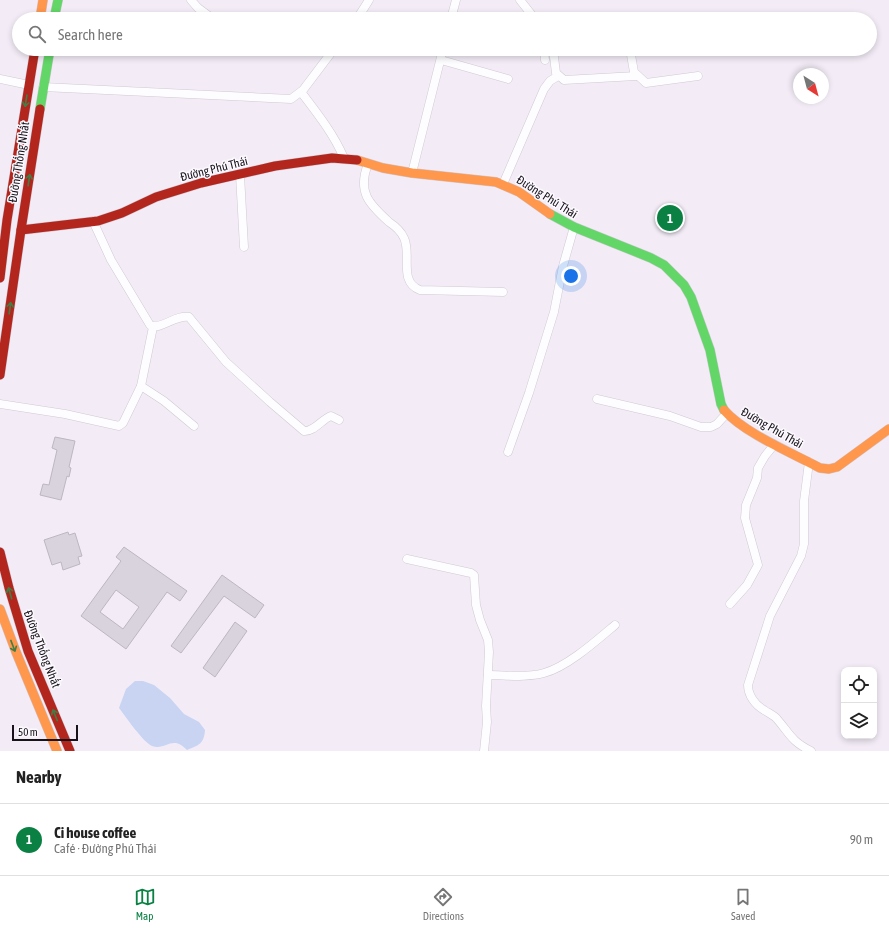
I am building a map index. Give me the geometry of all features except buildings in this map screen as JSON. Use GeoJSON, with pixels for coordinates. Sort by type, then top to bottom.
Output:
{"type":"FeatureCollection","features":[{"type":"Feature","properties":{"kind":"main road"},"geometry":{"type":"LineString","coordinates":[[41,12],[43,0]]}},
{"type":"Feature","properties":{"kind":"main road"},"geometry":{"type":"LineString","coordinates":[[55,12],[58,0]]}},
{"type":"Feature","properties":{"kind":"main road","name":"Đường Thống Nhất"},"geometry":{"type":"LineString","coordinates":[[0,278],[2,245],[6,230],[34,56]]}},
{"type":"Feature","properties":{"kind":"main road","name":"Đường Thống Nhất"},"geometry":{"type":"LineString","coordinates":[[0,375],[49,56]]}},
{"type":"Feature","properties":{"kind":"main road","name":"Đường Phú Thái"},"geometry":{"type":"LineString","coordinates":[[6,230],[21,230],[93,221],[122,213],[156,197],[201,183],[275,166],[332,158],[344,158],[412,173],[482,179],[503,184],[519,192],[552,215],[574,227],[651,258],[664,265],[679,279],[691,297],[710,350],[721,404],[731,418],[774,445],[820,468],[829,469],[837,467],[889,429]]}},
{"type":"Feature","properties":{"kind":"main road","name":"Đường Thống Nhất"},"geometry":{"type":"LineString","coordinates":[[0,552],[9,588],[28,650],[70,751]]}},
{"type":"Feature","properties":{"kind":"main road","name":"Đường Thống Nhất"},"geometry":{"type":"LineString","coordinates":[[0,609],[57,751]]}},
{"type":"Feature","properties":{"kind":"street"},"geometry":{"type":"LineString","coordinates":[[191,0],[203,12]]}},
{"type":"Feature","properties":{"kind":"street"},"geometry":{"type":"LineString","coordinates":[[361,12],[369,0]]}},
{"type":"Feature","properties":{"kind":"street"},"geometry":{"type":"LineString","coordinates":[[453,12],[456,0]]}},
{"type":"Feature","properties":{"kind":"street"},"geometry":{"type":"LineString","coordinates":[[520,0],[529,12]]}},
{"type":"Feature","properties":{"kind":"street"},"geometry":{"type":"LineString","coordinates":[[43,87],[291,99],[301,92],[329,56]]}},
{"type":"Feature","properties":{"kind":"street"},"geometry":{"type":"LineString","coordinates":[[412,173],[442,56]]}},
{"type":"Feature","properties":{"kind":"street"},"geometry":{"type":"LineString","coordinates":[[545,56],[545,60]]}},
{"type":"Feature","properties":{"kind":"street"},"geometry":{"type":"LineString","coordinates":[[554,56],[556,73],[558,76],[567,81],[636,76],[648,83],[698,76]]}},
{"type":"Feature","properties":{"kind":"street"},"geometry":{"type":"LineString","coordinates":[[631,56],[636,76]]}},
{"type":"Feature","properties":{"kind":"street"},"geometry":{"type":"LineString","coordinates":[[441,60],[508,79]]}},
{"type":"Feature","properties":{"kind":"street"},"geometry":{"type":"LineString","coordinates":[[503,184],[544,89],[550,81],[558,76]]}},
{"type":"Feature","properties":{"kind":"street"},"geometry":{"type":"LineString","coordinates":[[0,79],[29,85]]}},
{"type":"Feature","properties":{"kind":"street"},"geometry":{"type":"LineString","coordinates":[[301,92],[324,122],[344,158]]}},
{"type":"Feature","properties":{"kind":"street"},"geometry":{"type":"LineString","coordinates":[[368,164],[364,175],[365,190],[370,203],[404,236],[407,249],[408,278],[414,288],[420,290],[503,292]]}},
{"type":"Feature","properties":{"kind":"street"},"geometry":{"type":"LineString","coordinates":[[240,175],[244,247]]}},
{"type":"Feature","properties":{"kind":"street"},"geometry":{"type":"LineString","coordinates":[[93,221],[118,274],[147,322],[153,327]]}},
{"type":"Feature","properties":{"kind":"street"},"geometry":{"type":"LineString","coordinates":[[508,452],[529,392],[554,312],[563,266],[574,227]]}},
{"type":"Feature","properties":{"kind":"street"},"geometry":{"type":"LineString","coordinates":[[153,327],[177,318],[189,318],[226,362],[304,431],[310,430],[331,416],[339,420]]}},
{"type":"Feature","properties":{"kind":"street"},"geometry":{"type":"LineString","coordinates":[[0,404],[65,414],[119,426],[123,423],[141,386],[153,327]]}},
{"type":"Feature","properties":{"kind":"street"},"geometry":{"type":"LineString","coordinates":[[141,386],[160,398],[194,426]]}},
{"type":"Feature","properties":{"kind":"street"},"geometry":{"type":"LineString","coordinates":[[597,399],[670,416],[701,427],[711,427],[717,424],[727,413]]}},
{"type":"Feature","properties":{"kind":"street"},"geometry":{"type":"LineString","coordinates":[[730,604],[747,585],[758,565],[745,518],[746,505],[757,478],[758,468],[774,445]]}},
{"type":"Feature","properties":{"kind":"street"},"geometry":{"type":"LineString","coordinates":[[809,462],[804,501],[804,544],[802,556],[770,616],[748,685],[748,692],[757,704],[777,718],[791,738],[801,746],[811,751]]}},
{"type":"Feature","properties":{"kind":"street"},"geometry":{"type":"LineString","coordinates":[[407,560],[471,572],[474,574],[476,605],[488,640],[487,722],[484,751]]}},
{"type":"Feature","properties":{"kind":"street"},"geometry":{"type":"LineString","coordinates":[[488,675],[528,676],[544,673],[566,662],[594,643],[615,625]]}},
{"type":"Feature","properties":{"kind":"water"},"geometry":{"type":"Polygon","coordinates":[[[135,681],[143,681],[154,685],[170,698],[184,714],[199,722],[205,730],[202,741],[195,747],[187,750],[182,745],[177,743],[157,747],[148,744],[119,708],[126,689],[135,681]]]}},
{"type":"Feature","properties":{"kind":"traffic: fast"},"geometry":{"type":"LineString","coordinates":[[55,12],[58,0]]}},
{"type":"Feature","properties":{"kind":"traffic: fast"},"geometry":{"type":"LineString","coordinates":[[40,109],[49,56]]}},
{"type":"Feature","properties":{"kind":"traffic: fast"},"geometry":{"type":"LineString","coordinates":[[550,214],[574,227],[651,258],[664,265],[684,285],[691,297],[710,350],[721,404],[724,410]]}},
{"type":"Feature","properties":{"kind":"traffic: slow"},"geometry":{"type":"LineString","coordinates":[[41,12],[43,0]]}},
{"type":"Feature","properties":{"kind":"traffic: slow"},"geometry":{"type":"LineString","coordinates":[[357,160],[383,168],[412,173],[496,182],[519,192],[550,214]]}},
{"type":"Feature","properties":{"kind":"traffic: slow"},"geometry":{"type":"LineString","coordinates":[[724,410],[756,435],[820,468],[829,469],[837,467],[889,429]]}},
{"type":"Feature","properties":{"kind":"traffic: slow"},"geometry":{"type":"LineString","coordinates":[[0,609],[57,751]]}},
{"type":"Feature","properties":{"kind":"traffic: jam"},"geometry":{"type":"LineString","coordinates":[[0,278],[7,220],[34,56]]}},
{"type":"Feature","properties":{"kind":"traffic: jam"},"geometry":{"type":"LineString","coordinates":[[0,375],[40,109]]}},
{"type":"Feature","properties":{"kind":"traffic: jam"},"geometry":{"type":"LineString","coordinates":[[21,230],[98,221],[122,213],[156,197],[201,183],[275,166],[332,158],[357,160]]}},
{"type":"Feature","properties":{"kind":"traffic: jam"},"geometry":{"type":"LineString","coordinates":[[0,552],[28,651],[70,751]]}},
{"type":"Feature","properties":{"kind":"place","name":"Ci house coffee"},"geometry":{"type":"Point","coordinates":[670,218]}}]}
